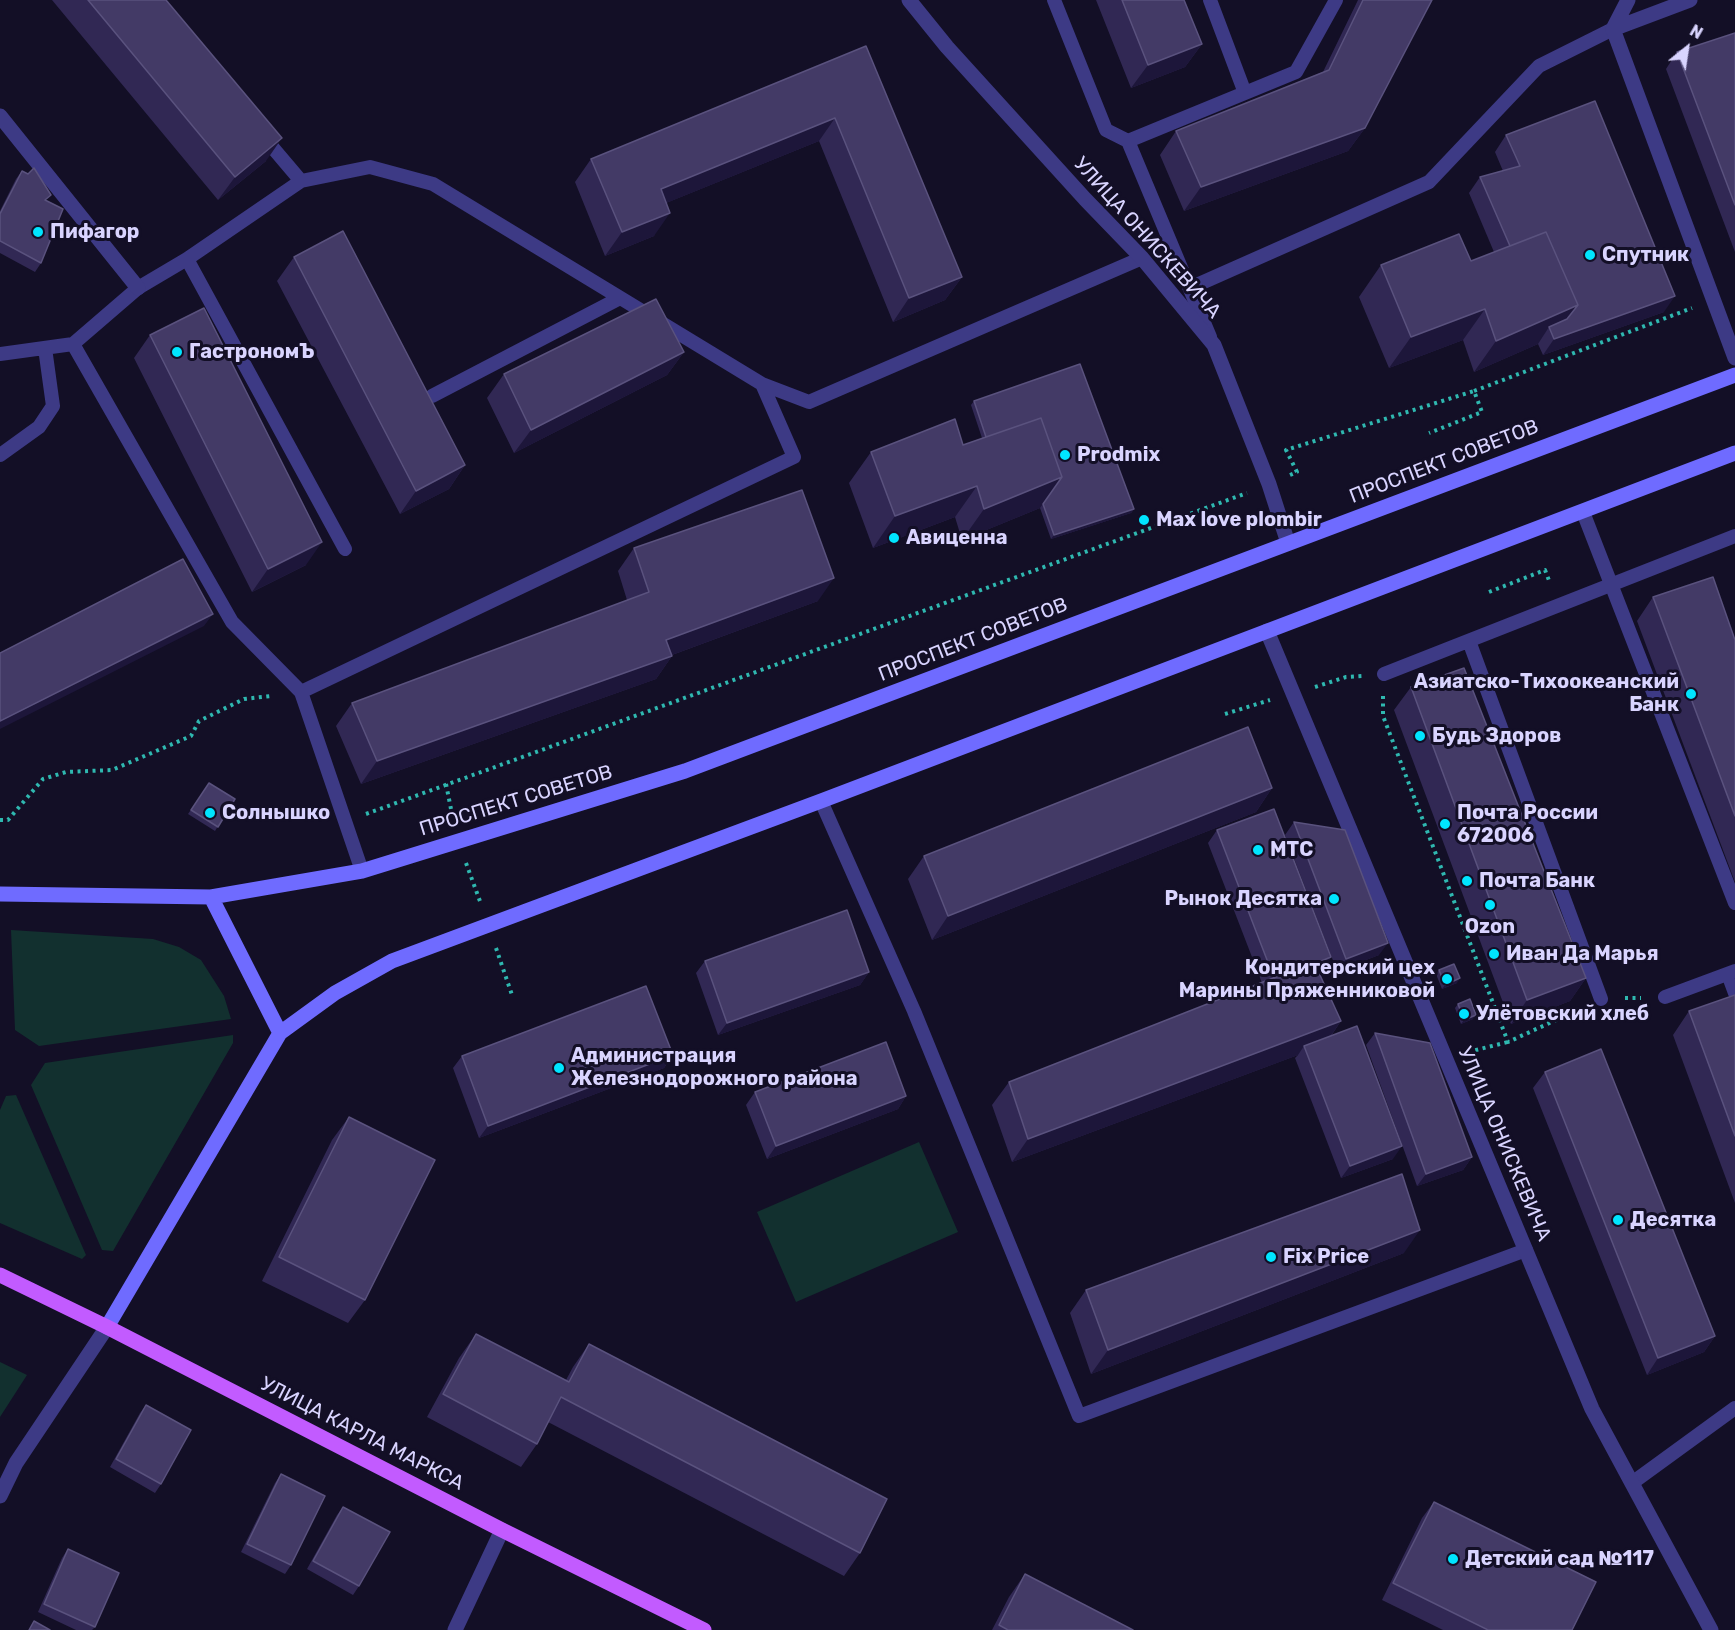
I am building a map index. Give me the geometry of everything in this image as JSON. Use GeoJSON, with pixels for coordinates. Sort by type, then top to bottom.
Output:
{"type":"FeatureCollection","features":[{"type":"Feature","properties":{"kind":"main road","name":"ПРОСПЕКТ СОВЕТОВ"},"geometry":{"type":"LineString","coordinates":[[0,894],[211,897],[362,872],[685,771],[1735,375]]}},
{"type":"Feature","properties":{"kind":"main road"},"geometry":{"type":"LineString","coordinates":[[107,1327],[280,1033],[335,993],[392,961],[821,801],[1735,453]]}},
{"type":"Feature","properties":{"kind":"main road"},"geometry":{"type":"LineString","coordinates":[[211,897],[280,1033]]}},
{"type":"Feature","properties":{"kind":"main road","name":"УЛИЦА КАРЛА МАРКСА"},"geometry":{"type":"LineString","coordinates":[[0,1275],[704,1630]]}},
{"type":"Feature","properties":{"kind":"street","name":"УЛИЦА ОНИСКЕВИЧА"},"geometry":{"type":"LineString","coordinates":[[909,0],[947,47],[1085,199],[1142,258],[1214,345],[1269,484],[1288,543]]}},
{"type":"Feature","properties":{"kind":"street"},"geometry":{"type":"LineString","coordinates":[[1628,0],[1613,29],[1735,358]]}},
{"type":"Feature","properties":{"kind":"street"},"geometry":{"type":"LineString","coordinates":[[1613,29],[1690,0]]}},
{"type":"Feature","properties":{"kind":"street"},"geometry":{"type":"LineString","coordinates":[[0,116],[138,288]]}},
{"type":"Feature","properties":{"kind":"street","name":"УЛИЦА ОНИСКЕВИЧА"},"geometry":{"type":"LineString","coordinates":[[1267,631],[1592,1409],[1711,1630]]}},
{"type":"Feature","properties":{"kind":"street"},"geometry":{"type":"LineString","coordinates":[[0,1496],[16,1462],[107,1327]]}},
{"type":"Feature","properties":{"kind":"street"},"geometry":{"type":"LineString","coordinates":[[455,1630],[502,1530]]}},
{"type":"Feature","properties":{"kind":"lane"},"geometry":{"type":"LineString","coordinates":[[1054,0],[1106,130],[1128,141],[1214,345]]}},
{"type":"Feature","properties":{"kind":"lane"},"geometry":{"type":"LineString","coordinates":[[1210,0],[1245,93]]}},
{"type":"Feature","properties":{"kind":"lane"},"geometry":{"type":"LineString","coordinates":[[1128,141],[1296,72],[1336,0]]}},
{"type":"Feature","properties":{"kind":"lane"},"geometry":{"type":"LineString","coordinates":[[1190,288],[1429,182],[1539,66],[1613,29]]}},
{"type":"Feature","properties":{"kind":"lane"},"geometry":{"type":"LineString","coordinates":[[255,127],[302,181]]}},
{"type":"Feature","properties":{"kind":"lane"},"geometry":{"type":"LineString","coordinates":[[0,354],[73,344],[138,288],[187,259],[302,181],[370,167],[433,184],[762,384],[809,402],[1142,258]]}},
{"type":"Feature","properties":{"kind":"lane"},"geometry":{"type":"LineString","coordinates":[[187,259],[345,549]]}},
{"type":"Feature","properties":{"kind":"lane"},"geometry":{"type":"LineString","coordinates":[[432,396],[620,298]]}},
{"type":"Feature","properties":{"kind":"lane"},"geometry":{"type":"LineString","coordinates":[[73,344],[232,622],[301,692],[362,872]]}},
{"type":"Feature","properties":{"kind":"lane"},"geometry":{"type":"LineString","coordinates":[[0,455],[39,428],[52,406],[45,348]]}},
{"type":"Feature","properties":{"kind":"lane"},"geometry":{"type":"LineString","coordinates":[[301,692],[794,457],[762,384]]}},
{"type":"Feature","properties":{"kind":"lane"},"geometry":{"type":"LineString","coordinates":[[1583,512],[1735,903]]}},
{"type":"Feature","properties":{"kind":"lane"},"geometry":{"type":"LineString","coordinates":[[1384,674],[1735,536]]}},
{"type":"Feature","properties":{"kind":"lane"},"geometry":{"type":"LineString","coordinates":[[1469,641],[1601,999]]}},
{"type":"Feature","properties":{"kind":"lane"},"geometry":{"type":"LineString","coordinates":[[821,801],[914,1011],[1079,1416],[1526,1250]]}},
{"type":"Feature","properties":{"kind":"lane"},"geometry":{"type":"LineString","coordinates":[[1665,997],[1731,972],[1735,993]]}},
{"type":"Feature","properties":{"kind":"lane"},"geometry":{"type":"LineString","coordinates":[[1632,1483],[1735,1408]]}},
{"type":"Feature","properties":{"kind":"path"},"geometry":{"type":"LineString","coordinates":[[345,822],[1136,535],[1297,472],[1286,450],[1474,391],[1713,299]]}},
{"type":"Feature","properties":{"kind":"path"},"geometry":{"type":"LineString","coordinates":[[1429,433],[1482,412],[1474,391]]}},
{"type":"Feature","properties":{"kind":"path"},"geometry":{"type":"LineString","coordinates":[[1489,592],[1531,576]]}},
{"type":"Feature","properties":{"kind":"path"},"geometry":{"type":"LineString","coordinates":[[1384,674],[1383,716],[1508,1042]]}},
{"type":"Feature","properties":{"kind":"path"},"geometry":{"type":"LineString","coordinates":[[0,820],[8,820],[43,779],[66,772],[112,770],[191,736],[198,722],[244,699],[301,692]]}},
{"type":"Feature","properties":{"kind":"path"},"geometry":{"type":"LineString","coordinates":[[446,784],[458,841],[512,995]]}},
{"type":"Feature","properties":{"kind":"path"},"geometry":{"type":"LineString","coordinates":[[1446,1058],[1508,1042],[1601,999],[1665,997]]}},
{"type":"Feature","properties":{"kind":"green space"},"geometry":{"type":"Polygon","coordinates":[[[11,930],[153,939],[179,947],[201,960],[224,996],[231,1019],[39,1046],[15,1030],[11,930]]]}},
{"type":"Feature","properties":{"kind":"green space"},"geometry":{"type":"Polygon","coordinates":[[[233,1035],[233,1043],[113,1251],[102,1250],[31,1085],[45,1063],[233,1035]]]}},
{"type":"Feature","properties":{"kind":"green space"},"geometry":{"type":"Polygon","coordinates":[[[16,1095],[86,1255],[82,1259],[0,1223],[0,1110],[6,1096],[16,1095]]]}},
{"type":"Feature","properties":{"kind":"green space"},"geometry":{"type":"Polygon","coordinates":[[[919,1142],[958,1232],[796,1302],[757,1212],[919,1142]]]}},
{"type":"Feature","properties":{"kind":"green space"},"geometry":{"type":"Polygon","coordinates":[[[0,1362],[27,1375],[0,1417],[0,1362]]]}},
{"type":"Feature","properties":{"kind":"building"},"geometry":{"type":"Polygon","coordinates":[[[88,0],[166,0],[282,138],[235,177],[88,0]]]}},
{"type":"Feature","properties":{"kind":"building"},"geometry":{"type":"Polygon","coordinates":[[[1122,0],[1184,0],[1202,44],[1148,65],[1122,0]]]}},
{"type":"Feature","properties":{"kind":"building"},"geometry":{"type":"Polygon","coordinates":[[[1363,0],[1432,0],[1365,128],[1201,187],[1176,131],[1329,70],[1363,0]]]}},
{"type":"Feature","properties":{"kind":"building"},"geometry":{"type":"Polygon","coordinates":[[[1735,33],[1735,205],[1677,52],[1735,33]]]}},
{"type":"Feature","properties":{"kind":"building"},"geometry":{"type":"Polygon","coordinates":[[[866,46],[962,277],[909,298],[835,118],[661,189],[670,213],[622,232],[591,159],[866,46]]]}},
{"type":"Feature","properties":{"kind":"building"},"geometry":{"type":"Polygon","coordinates":[[[1595,101],[1675,296],[1554,339],[1549,327],[1567,319],[1578,305],[1546,232],[1510,246],[1480,177],[1520,166],[1506,135],[1595,101]]]}},
{"type":"Feature","properties":{"kind":"building"},"geometry":{"type":"Polygon","coordinates":[[[34,168],[51,195],[45,200],[63,209],[41,263],[0,241],[0,214],[22,171],[28,174],[34,168]]]}},
{"type":"Feature","properties":{"kind":"building"},"geometry":{"type":"Polygon","coordinates":[[[343,231],[465,465],[416,491],[294,257],[343,231]]]}},
{"type":"Feature","properties":{"kind":"building"},"geometry":{"type":"Polygon","coordinates":[[[1546,232],[1578,305],[1496,341],[1485,309],[1411,337],[1381,265],[1459,234],[1471,261],[1546,232]]]}},
{"type":"Feature","properties":{"kind":"building"},"geometry":{"type":"Polygon","coordinates":[[[656,299],[684,352],[531,430],[504,374],[656,299]]]}},
{"type":"Feature","properties":{"kind":"building"},"geometry":{"type":"Polygon","coordinates":[[[204,308],[322,542],[268,569],[150,335],[204,308]]]}},
{"type":"Feature","properties":{"kind":"building","name":"Prodmix"},"geometry":{"type":"Polygon","coordinates":[[[1080,364],[1134,509],[1054,535],[1043,504],[1062,477],[1041,418],[986,437],[974,401],[1080,364]]]}},
{"type":"Feature","properties":{"kind":"building"},"geometry":{"type":"Polygon","coordinates":[[[1041,418],[1062,477],[984,509],[977,486],[895,516],[871,452],[955,419],[963,445],[1041,418]]]}},
{"type":"Feature","properties":{"kind":"building"},"geometry":{"type":"Polygon","coordinates":[[[802,490],[834,578],[666,640],[672,656],[377,761],[352,703],[649,592],[634,548],[802,490]]]}},
{"type":"Feature","properties":{"kind":"building"},"geometry":{"type":"Polygon","coordinates":[[[183,559],[213,614],[0,721],[0,653],[183,559]]]}},
{"type":"Feature","properties":{"kind":"building"},"geometry":{"type":"Polygon","coordinates":[[[1713,577],[1735,640],[1735,816],[1653,597],[1713,577]]]}},
{"type":"Feature","properties":{"kind":"building"},"geometry":{"type":"Polygon","coordinates":[[[1464,668],[1586,978],[1527,1000],[1411,687],[1464,668]]]}},
{"type":"Feature","properties":{"kind":"building"},"geometry":{"type":"Polygon","coordinates":[[[1248,727],[1272,788],[948,916],[924,856],[1248,727]]]}},
{"type":"Feature","properties":{"kind":"building"},"geometry":{"type":"Polygon","coordinates":[[[209,783],[235,799],[218,827],[191,810],[209,783]]]}},
{"type":"Feature","properties":{"kind":"building"},"geometry":{"type":"Polygon","coordinates":[[[1274,809],[1331,957],[1274,978],[1217,830],[1274,809]]]}},
{"type":"Feature","properties":{"kind":"building","name":"Рынок Десятка"},"geometry":{"type":"Polygon","coordinates":[[[1294,822],[1345,830],[1388,943],[1346,959],[1294,822]]]}},
{"type":"Feature","properties":{"kind":"building"},"geometry":{"type":"Polygon","coordinates":[[[847,910],[869,972],[727,1023],[705,961],[847,910]]]}},
{"type":"Feature","properties":{"kind":"building"},"geometry":{"type":"Polygon","coordinates":[[[1314,962],[1341,1021],[1028,1139],[1009,1082],[1314,962]]]}},
{"type":"Feature","properties":{"kind":"building","name":"Кондитерский цех Марины Пряженниковой"},"geometry":{"type":"Polygon","coordinates":[[[1454,964],[1460,978],[1445,985],[1439,970],[1454,964]]]}},
{"type":"Feature","properties":{"kind":"building","name":"Администрация Железнодорожного района"},"geometry":{"type":"Polygon","coordinates":[[[646,986],[673,1055],[488,1126],[462,1056],[646,986]]]}},
{"type":"Feature","properties":{"kind":"building"},"geometry":{"type":"Polygon","coordinates":[[[1735,995],[1735,1136],[1689,1011],[1735,995]]]}},
{"type":"Feature","properties":{"kind":"building"},"geometry":{"type":"Polygon","coordinates":[[[1470,999],[1476,1015],[1464,1020],[1458,1004],[1470,999]]]}},
{"type":"Feature","properties":{"kind":"building"},"geometry":{"type":"Polygon","coordinates":[[[1357,1026],[1402,1146],[1350,1166],[1304,1046],[1357,1026]]]}},
{"type":"Feature","properties":{"kind":"building"},"geometry":{"type":"Polygon","coordinates":[[[1375,1033],[1430,1043],[1472,1157],[1426,1174],[1375,1033]]]}},
{"type":"Feature","properties":{"kind":"building"},"geometry":{"type":"Polygon","coordinates":[[[886,1042],[906,1096],[776,1146],[755,1092],[886,1042]]]}},
{"type":"Feature","properties":{"kind":"building","name":"Десятка"},"geometry":{"type":"Polygon","coordinates":[[[1601,1049],[1715,1336],[1658,1358],[1545,1072],[1601,1049]]]}},
{"type":"Feature","properties":{"kind":"building"},"geometry":{"type":"Polygon","coordinates":[[[349,1117],[435,1160],[365,1300],[279,1257],[349,1117]]]}},
{"type":"Feature","properties":{"kind":"building"},"geometry":{"type":"Polygon","coordinates":[[[1402,1174],[1420,1230],[1108,1350],[1086,1290],[1402,1174]]]}},
{"type":"Feature","properties":{"kind":"building"},"geometry":{"type":"Polygon","coordinates":[[[476,1334],[569,1382],[589,1344],[887,1499],[860,1553],[561,1397],[537,1444],[443,1394],[476,1334]]]}},
{"type":"Feature","properties":{"kind":"building"},"geometry":{"type":"Polygon","coordinates":[[[146,1405],[191,1430],[161,1484],[116,1459],[146,1405]]]}},
{"type":"Feature","properties":{"kind":"building"},"geometry":{"type":"Polygon","coordinates":[[[281,1474],[325,1496],[291,1565],[247,1544],[281,1474]]]}},
{"type":"Feature","properties":{"kind":"building","name":"Детский сад №117"},"geometry":{"type":"Polygon","coordinates":[[[1434,1502],[1596,1582],[1572,1630],[1488,1630],[1393,1583],[1434,1502]]]}},
{"type":"Feature","properties":{"kind":"building"},"geometry":{"type":"Polygon","coordinates":[[[343,1507],[390,1532],[359,1586],[313,1561],[343,1507]]]}},
{"type":"Feature","properties":{"kind":"building"},"geometry":{"type":"Polygon","coordinates":[[[68,1549],[119,1573],[95,1627],[44,1604],[68,1549]]]}},
{"type":"Feature","properties":{"kind":"building"},"geometry":{"type":"Polygon","coordinates":[[[1025,1574],[1133,1630],[1008,1630],[999,1625],[1025,1574]]]}},
{"type":"Feature","properties":{"kind":"building"},"geometry":{"type":"Polygon","coordinates":[[[34,1621],[50,1630],[29,1630],[34,1621]]]}},
{"type":"Feature","properties":{"kind":"place","name":"Пифагор"},"geometry":{"type":"Point","coordinates":[38,232]}},
{"type":"Feature","properties":{"kind":"place","name":"Спутник"},"geometry":{"type":"Point","coordinates":[1590,255]}},
{"type":"Feature","properties":{"kind":"place","name":"ГастрономЪ"},"geometry":{"type":"Point","coordinates":[177,352]}},
{"type":"Feature","properties":{"kind":"place","name":"Prodmix"},"geometry":{"type":"Point","coordinates":[1065,455]}},
{"type":"Feature","properties":{"kind":"place","name":"Max love plombir"},"geometry":{"type":"Point","coordinates":[1144,520]}},
{"type":"Feature","properties":{"kind":"place","name":"Авиценна"},"geometry":{"type":"Point","coordinates":[894,538]}},
{"type":"Feature","properties":{"kind":"place","name":"Азиатско-Тихоокеанский Банк"},"geometry":{"type":"Point","coordinates":[1691,694]}},
{"type":"Feature","properties":{"kind":"place","name":"Будь Здоров"},"geometry":{"type":"Point","coordinates":[1420,736]}},
{"type":"Feature","properties":{"kind":"place","name":"Солнышко"},"geometry":{"type":"Point","coordinates":[210,813]}},
{"type":"Feature","properties":{"kind":"place","name":"Почта России 672006"},"geometry":{"type":"Point","coordinates":[1445,824]}},
{"type":"Feature","properties":{"kind":"place","name":"МТС"},"geometry":{"type":"Point","coordinates":[1258,850]}},
{"type":"Feature","properties":{"kind":"place","name":"Почта Банк"},"geometry":{"type":"Point","coordinates":[1467,881]}},
{"type":"Feature","properties":{"kind":"place","name":"Рынок Десятка"},"geometry":{"type":"Point","coordinates":[1334,899]}},
{"type":"Feature","properties":{"kind":"place","name":"Ozon"},"geometry":{"type":"Point","coordinates":[1490,905]}},
{"type":"Feature","properties":{"kind":"place","name":"Иван Да Марья"},"geometry":{"type":"Point","coordinates":[1494,954]}},
{"type":"Feature","properties":{"kind":"place","name":"Кондитерский цех Марины Пряженниковой"},"geometry":{"type":"Point","coordinates":[1447,979]}},
{"type":"Feature","properties":{"kind":"place","name":"Улётовский хлеб"},"geometry":{"type":"Point","coordinates":[1464,1014]}},
{"type":"Feature","properties":{"kind":"place","name":"Администрация Железнодорожного района"},"geometry":{"type":"Point","coordinates":[559,1068]}},
{"type":"Feature","properties":{"kind":"place","name":"Десятка"},"geometry":{"type":"Point","coordinates":[1618,1220]}},
{"type":"Feature","properties":{"kind":"place","name":"Fix Price"},"geometry":{"type":"Point","coordinates":[1271,1257]}},
{"type":"Feature","properties":{"kind":"place","name":"Детский сад №117"},"geometry":{"type":"Point","coordinates":[1453,1559]}}]}
